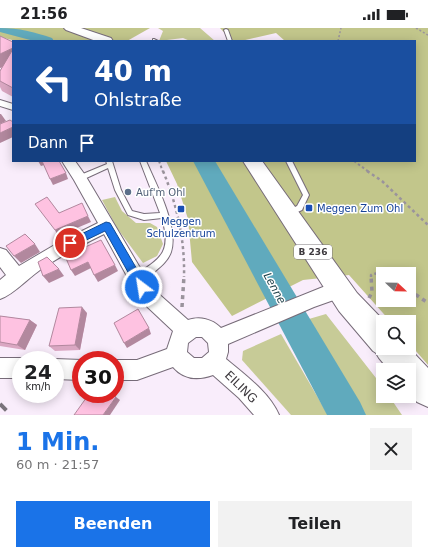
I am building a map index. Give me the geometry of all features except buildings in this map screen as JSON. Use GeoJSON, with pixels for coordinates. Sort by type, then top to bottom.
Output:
{"type":"FeatureCollection","features":[{"type":"Feature","properties":{"kind":"main road"},"geometry":{"type":"LineString","coordinates":[[70,28],[104,40]]}},
{"type":"Feature","properties":{"kind":"main road","name":"B 236"},"geometry":{"type":"LineString","coordinates":[[253,162],[287,215],[336,298],[376,335]]}},
{"type":"Feature","properties":{"kind":"main road"},"geometry":{"type":"LineString","coordinates":[[395,355],[403,363]]}},
{"type":"Feature","properties":{"kind":"main road"},"geometry":{"type":"LineString","coordinates":[[416,378],[428,391]]}},
{"type":"Feature","properties":{"kind":"street"},"geometry":{"type":"LineString","coordinates":[[0,103],[12,106]]}},
{"type":"Feature","properties":{"kind":"street"},"geometry":{"type":"LineString","coordinates":[[69,162],[80,178],[146,294],[186,331]]}},
{"type":"Feature","properties":{"kind":"street"},"geometry":{"type":"LineString","coordinates":[[0,291],[17,276],[58,249],[106,226]]}},
{"type":"Feature","properties":{"kind":"street"},"geometry":{"type":"LineString","coordinates":[[0,255],[17,276]]}},
{"type":"Feature","properties":{"kind":"street"},"geometry":{"type":"LineString","coordinates":[[217,339],[336,298]]}},
{"type":"Feature","properties":{"kind":"street"},"geometry":{"type":"LineString","coordinates":[[204,327],[217,339],[218,350],[214,361],[209,366],[196,369],[185,365],[178,355],[177,349],[179,339],[191,328],[204,327]]}},
{"type":"Feature","properties":{"kind":"street"},"geometry":{"type":"LineString","coordinates":[[124,370],[137,370],[178,355]]}},
{"type":"Feature","properties":{"kind":"street","name":"EILING"},"geometry":{"type":"LineString","coordinates":[[214,361],[247,390],[268,415]]}},
{"type":"Feature","properties":{"kind":"street"},"geometry":{"type":"LineString","coordinates":[[0,368],[12,368]]}},
{"type":"Feature","properties":{"kind":"lane"},"geometry":{"type":"LineString","coordinates":[[226,30],[230,40]]}},
{"type":"Feature","properties":{"kind":"lane"},"geometry":{"type":"LineString","coordinates":[[137,279],[159,263],[167,253],[170,243],[168,229],[143,162]]}},
{"type":"Feature","properties":{"kind":"lane"},"geometry":{"type":"LineString","coordinates":[[287,215],[300,208],[306,195],[290,162]]}},
{"type":"Feature","properties":{"kind":"lane"},"geometry":{"type":"LineString","coordinates":[[80,178],[109,163],[118,190],[130,213],[144,217],[163,215]]}},
{"type":"Feature","properties":{"kind":"path"},"geometry":{"type":"LineString","coordinates":[[338,40],[341,28]]}},
{"type":"Feature","properties":{"kind":"path"},"geometry":{"type":"LineString","coordinates":[[416,28],[428,34]]}},
{"type":"Feature","properties":{"kind":"path"},"geometry":{"type":"LineString","coordinates":[[355,162],[382,181],[428,225]]}},
{"type":"Feature","properties":{"kind":"path"},"geometry":{"type":"LineString","coordinates":[[336,298],[371,297],[371,275],[374,273],[376,274]]}},
{"type":"Feature","properties":{"kind":"path"},"geometry":{"type":"LineString","coordinates":[[416,295],[428,303]]}},
{"type":"Feature","properties":{"kind":"green space"},"geometry":{"type":"Polygon","coordinates":[[[0,28],[150,28],[129,40],[12,40],[0,37],[0,28]]]}},
{"type":"Feature","properties":{"kind":"green space"},"geometry":{"type":"Polygon","coordinates":[[[158,28],[200,28],[214,40],[188,40],[183,38],[159,40],[163,31],[158,28]]]}},
{"type":"Feature","properties":{"kind":"green space"},"geometry":{"type":"Polygon","coordinates":[[[220,28],[428,28],[428,365],[416,351],[416,315],[385,315],[378,307],[416,307],[416,267],[376,267],[376,305],[349,275],[303,280],[232,316],[192,262],[188,219],[177,184],[166,162],[416,162],[416,40],[284,40],[276,33],[245,40],[231,40],[220,28]]]}},
{"type":"Feature","properties":{"kind":"green space"},"geometry":{"type":"Polygon","coordinates":[[[115,197],[122,211],[136,223],[150,223],[157,227],[163,244],[157,256],[143,263],[117,228],[102,200],[115,197]]]}},
{"type":"Feature","properties":{"kind":"green space"},"geometry":{"type":"Polygon","coordinates":[[[326,314],[376,378],[376,403],[394,403],[402,415],[359,415],[344,385],[302,321],[326,314]]]}},
{"type":"Feature","properties":{"kind":"green space"},"geometry":{"type":"Polygon","coordinates":[[[281,334],[328,415],[291,415],[242,360],[243,351],[281,334]]]}},
{"type":"Feature","properties":{"kind":"waterway","name":"Lenne"},"geometry":{"type":"LineString","coordinates":[[0,28],[44,40]]}},
{"type":"Feature","properties":{"kind":"waterway","name":"Lenne"},"geometry":{"type":"LineString","coordinates":[[205,162],[347,415]]}},
{"type":"Feature","properties":{"kind":"railway"},"geometry":{"type":"LineString","coordinates":[[0,404],[11,415]]}},
{"type":"Feature","properties":{"kind":"place","name":"Auf'm Ohl"},"geometry":{"type":"Point","coordinates":[128,192]}},
{"type":"Feature","properties":{"kind":"place","name":"Meggen Zum Ohl"},"geometry":{"type":"Point","coordinates":[309,208]}},
{"type":"Feature","properties":{"kind":"place","name":"Meggen Schulzentrum"},"geometry":{"type":"Point","coordinates":[181,209]}},
{"type":"Feature","properties":{"kind":"route"},"geometry":{"type":"LineString","coordinates":[[70,243],[106,226],[142,287]]}}]}
